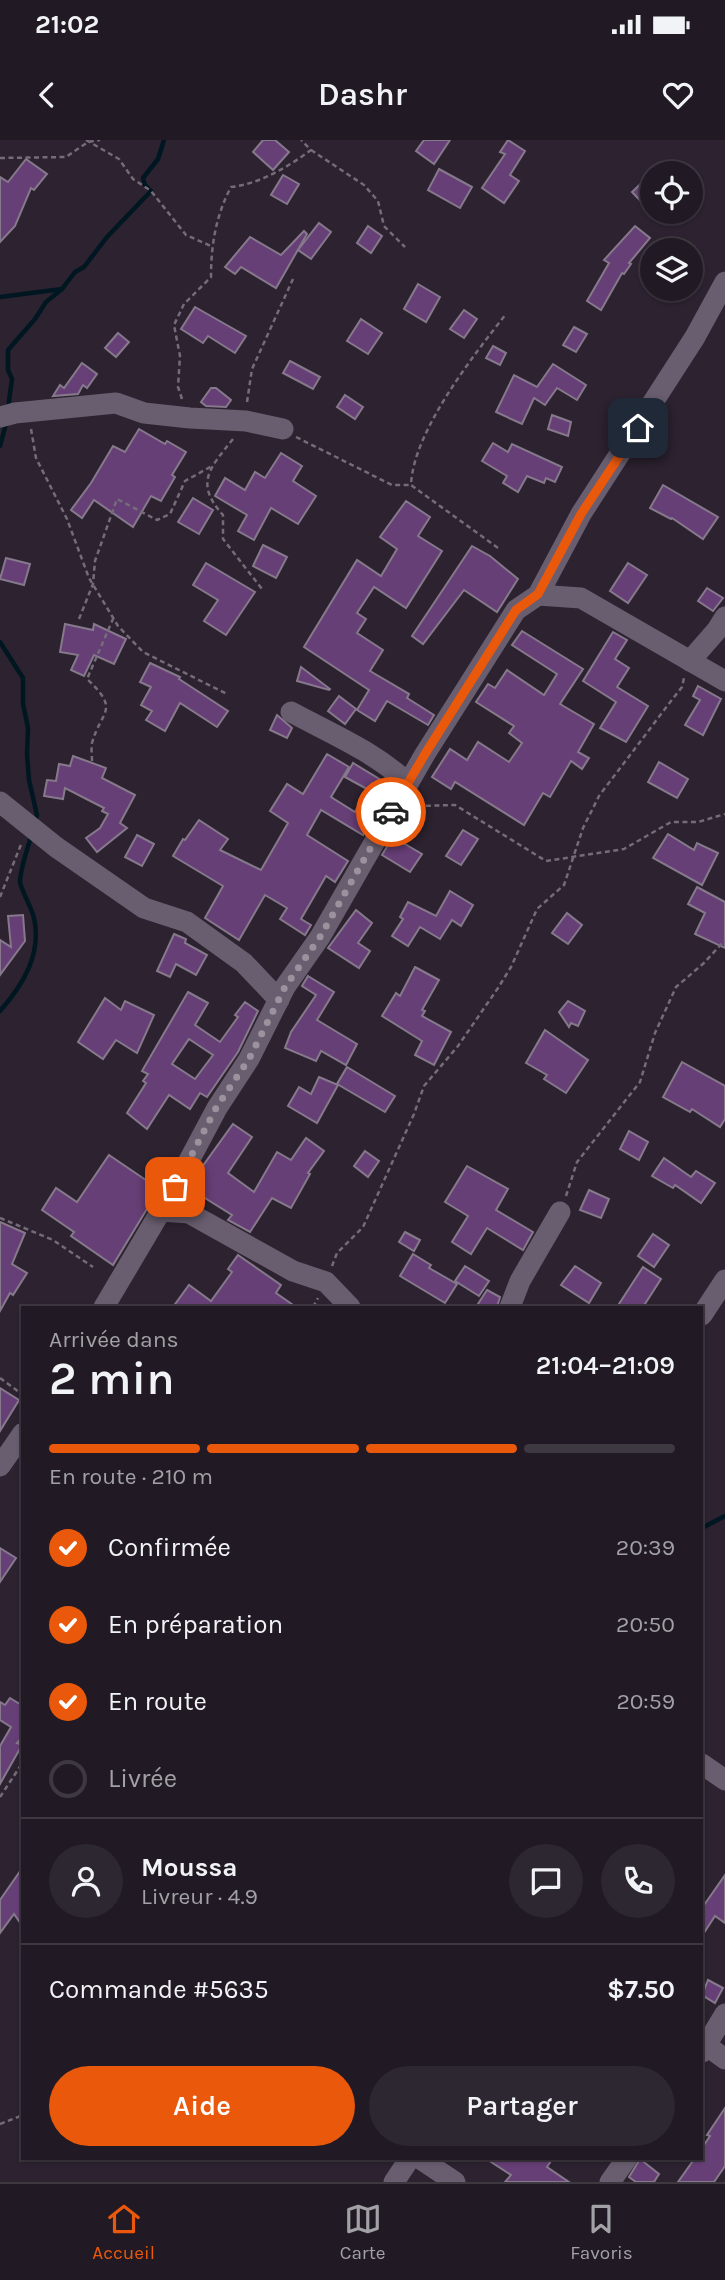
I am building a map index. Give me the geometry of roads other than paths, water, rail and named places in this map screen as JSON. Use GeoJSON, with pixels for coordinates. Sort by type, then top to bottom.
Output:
{"type":"FeatureCollection","features":[{"type":"Feature","properties":{"kind":"street"},"geometry":{"type":"LineString","coordinates":[[105,1306],[161,1211],[216,1108],[249,1059],[279,1000],[320,937],[406,787],[516,610],[538,594],[581,514],[695,337],[725,282]]}},
{"type":"Feature","properties":{"kind":"street"},"geometry":{"type":"LineString","coordinates":[[0,417],[116,403],[144,413],[246,421],[283,429]]}},
{"type":"Feature","properties":{"kind":"street"},"geometry":{"type":"LineString","coordinates":[[538,594],[581,598],[725,681]]}},
{"type":"Feature","properties":{"kind":"street"},"geometry":{"type":"LineString","coordinates":[[690,661],[725,617]]}},
{"type":"Feature","properties":{"kind":"street"},"geometry":{"type":"LineString","coordinates":[[291,712],[360,746],[392,768],[406,787]]}},
{"type":"Feature","properties":{"kind":"street"},"geometry":{"type":"LineString","coordinates":[[0,802],[144,908],[187,922],[244,963],[279,1000]]}},
{"type":"Feature","properties":{"kind":"street"},"geometry":{"type":"LineString","coordinates":[[161,1211],[189,1213],[293,1271],[326,1282],[349,1306]]}},
{"type":"Feature","properties":{"kind":"street"},"geometry":{"type":"LineString","coordinates":[[510,1306],[520,1281],[560,1212]]}},
{"type":"Feature","properties":{"kind":"street"},"geometry":{"type":"LineString","coordinates":[[703,1314],[724,1283]]}},
{"type":"Feature","properties":{"kind":"street"},"geometry":{"type":"LineString","coordinates":[[0,1466],[21,1436]]}},
{"type":"Feature","properties":{"kind":"street"},"geometry":{"type":"LineString","coordinates":[[703,1765],[725,1780]]}},
{"type":"Feature","properties":{"kind":"street"},"geometry":{"type":"LineString","coordinates":[[725,2014],[704,2048],[725,2059]]}},
{"type":"Feature","properties":{"kind":"street"},"geometry":{"type":"LineString","coordinates":[[394,2182],[409,2160]]}},
{"type":"Feature","properties":{"kind":"street"},"geometry":{"type":"LineString","coordinates":[[422,2160],[455,2182]]}},
{"type":"Feature","properties":{"kind":"street"},"geometry":{"type":"LineString","coordinates":[[610,2182],[626,2160]]}},
{"type":"Feature","properties":{"kind":"waterway"},"geometry":{"type":"LineString","coordinates":[[0,297],[62,289],[151,191],[143,178],[158,159],[164,140]]}},
{"type":"Feature","properties":{"kind":"waterway"},"geometry":{"type":"LineString","coordinates":[[8,408],[12,379],[8,370],[8,350],[46,302],[62,289]]}},
{"type":"Feature","properties":{"kind":"waterway"},"geometry":{"type":"LineString","coordinates":[[0,446],[6,424]]}},
{"type":"Feature","properties":{"kind":"waterway"},"geometry":{"type":"LineString","coordinates":[[0,642],[23,678],[29,780],[37,815],[35,823]]}},
{"type":"Feature","properties":{"kind":"waterway"},"geometry":{"type":"LineString","coordinates":[[0,1011],[23,980],[33,956],[36,931],[34,918],[20,882],[32,834]]}},
{"type":"Feature","properties":{"kind":"waterway"},"geometry":{"type":"LineString","coordinates":[[703,1527],[725,1516]]}}]}
